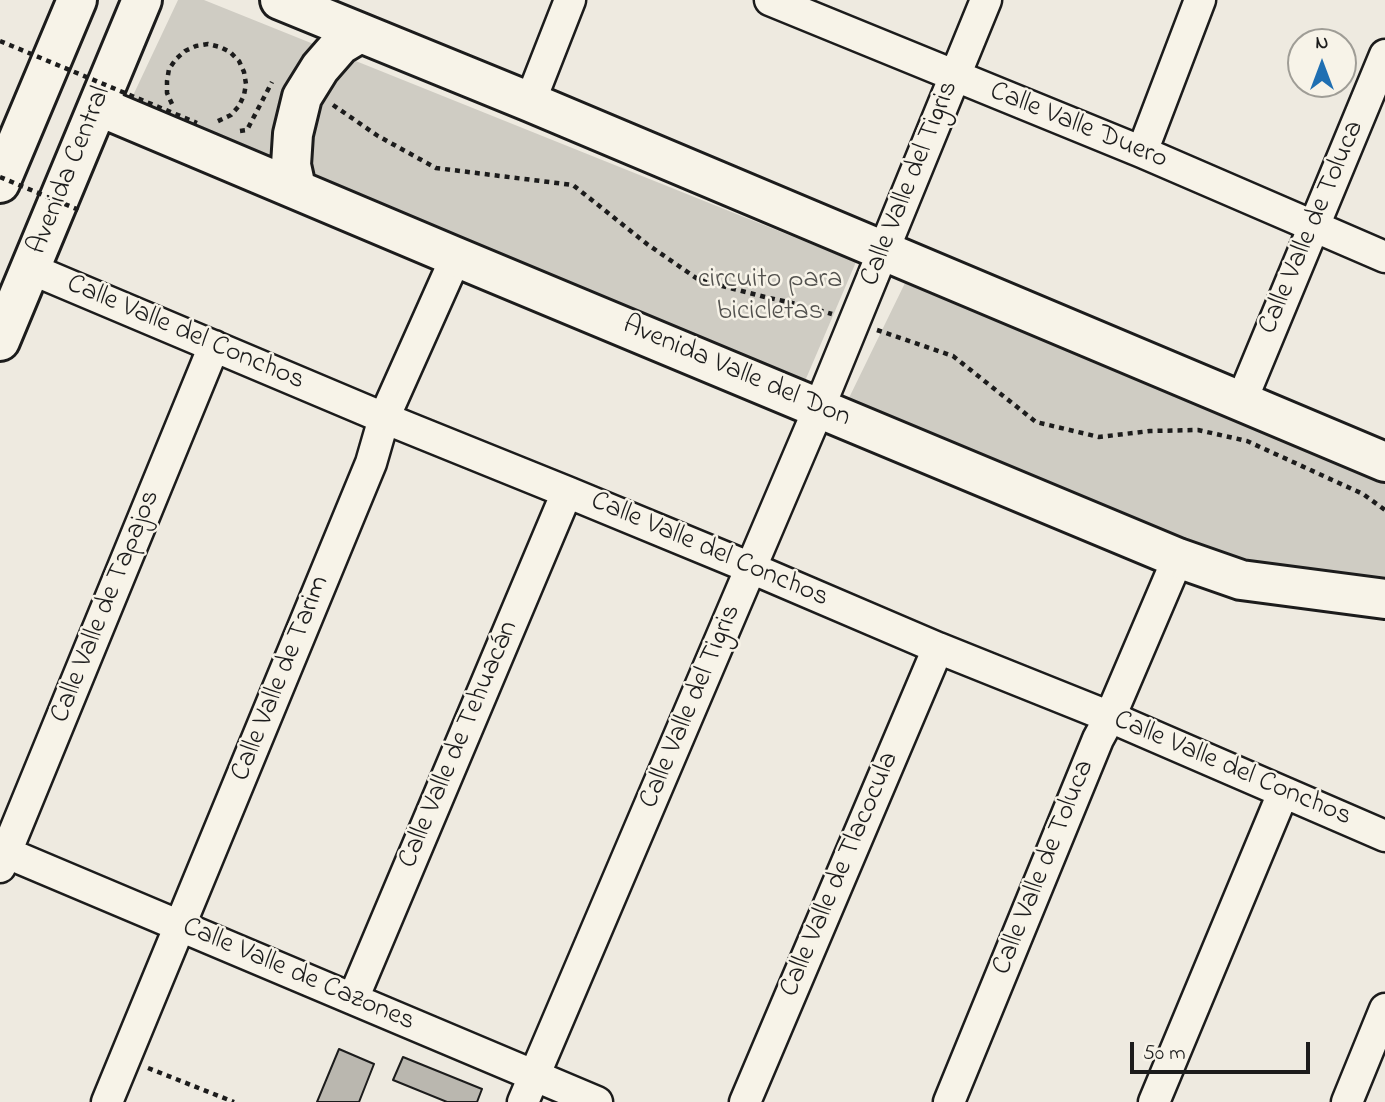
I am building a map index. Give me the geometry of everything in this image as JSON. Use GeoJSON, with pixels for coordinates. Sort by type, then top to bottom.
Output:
{"type":"FeatureCollection","features":[{"type":"Feature","properties":{"kind":"main road"},"geometry":{"type":"LineString","coordinates":[[0,183],[77,0]]}},
{"type":"Feature","properties":{"kind":"main road","name":"Avenida Central"},"geometry":{"type":"LineString","coordinates":[[0,341],[142,0]]}},
{"type":"Feature","properties":{"kind":"main road"},"geometry":{"type":"LineString","coordinates":[[280,0],[1385,462]]}},
{"type":"Feature","properties":{"kind":"main road"},"geometry":{"type":"LineString","coordinates":[[296,188],[291,165],[293,134],[302,97],[320,68],[340,45],[360,33]]}},
{"type":"Feature","properties":{"kind":"main road","name":"Avenida Valle del Don"},"geometry":{"type":"LineString","coordinates":[[98,106],[1178,558],[1241,580],[1385,599]]}},
{"type":"Feature","properties":{"kind":"street"},"geometry":{"type":"LineString","coordinates":[[530,103],[570,0]]}},
{"type":"Feature","properties":{"kind":"street","name":"Calle Valle Duero"},"geometry":{"type":"LineString","coordinates":[[770,0],[1142,152],[1385,257]]}},
{"type":"Feature","properties":{"kind":"street","name":"Calle Valle del Tigris"},"geometry":{"type":"LineString","coordinates":[[528,1089],[751,568],[986,0]]}},
{"type":"Feature","properties":{"kind":"street"},"geometry":{"type":"LineString","coordinates":[[1142,152],[1200,0]]}},
{"type":"Feature","properties":{"kind":"street","name":"Calle Valle de Toluca"},"geometry":{"type":"LineString","coordinates":[[1241,402],[1385,55]]}},
{"type":"Feature","properties":{"kind":"street","name":"Calle Valle de Tarim"},"geometry":{"type":"LineString","coordinates":[[107,1102],[372,463],[384,418],[456,257]]}},
{"type":"Feature","properties":{"kind":"street","name":"Calle Valle del Conchos"},"geometry":{"type":"LineString","coordinates":[[31,269],[1110,718],[1385,836]]}},
{"type":"Feature","properties":{"kind":"street","name":"Calle Valle de Tapajos"},"geometry":{"type":"LineString","coordinates":[[2,857],[214,346]]}},
{"type":"Feature","properties":{"kind":"street","name":"Calle Valle de Tehuacán"},"geometry":{"type":"LineString","coordinates":[[353,999],[567,492]]}},
{"type":"Feature","properties":{"kind":"street","name":"Calle Valle de Toluca"},"geometry":{"type":"LineString","coordinates":[[949,1102],[1098,739],[1110,718],[1178,558]]}},
{"type":"Feature","properties":{"kind":"street","name":"Calle Valle de Tlacocula"},"geometry":{"type":"LineString","coordinates":[[745,1102],[938,648]]}},
{"type":"Feature","properties":{"kind":"street"},"geometry":{"type":"LineString","coordinates":[[1154,1102],[1283,793]]}},
{"type":"Feature","properties":{"kind":"street","name":"Calle Valle de Cazones"},"geometry":{"type":"LineString","coordinates":[[2,857],[353,999],[528,1089],[597,1102]]}},
{"type":"Feature","properties":{"kind":"street"},"geometry":{"type":"LineString","coordinates":[[1347,1102],[1383,1018]]}},
{"type":"Feature","properties":{"kind":"path"},"geometry":{"type":"LineString","coordinates":[[0,41],[197,123],[209,124],[221,121],[240,106],[246,84],[239,61],[220,47],[208,44],[184,51],[169,69],[167,93],[181,122],[203,128]]}},
{"type":"Feature","properties":{"kind":"path"},"geometry":{"type":"LineString","coordinates":[[238,131],[247,131],[276,76],[308,88],[377,136],[436,168],[573,185],[699,280],[806,306],[953,356],[1036,422],[1099,437],[1150,431],[1198,430],[1247,441],[1363,494],[1385,510]]}},
{"type":"Feature","properties":{"kind":"path"},"geometry":{"type":"LineString","coordinates":[[0,177],[79,210]]}},
{"type":"Feature","properties":{"kind":"path"},"geometry":{"type":"LineString","coordinates":[[125,1059],[234,1102]]}},
{"type":"Feature","properties":{"kind":"green space","name":"circuito para bicicletas"},"geometry":{"type":"Polygon","coordinates":[[[178,0],[204,0],[856,262],[805,381],[129,104],[178,0]]]}},
{"type":"Feature","properties":{"kind":"green space","name":"circuito para bicicletas"},"geometry":{"type":"Polygon","coordinates":[[[905,283],[1385,483],[1385,583],[1242,561],[847,402],[905,283]]]}},
{"type":"Feature","properties":{"kind":"building"},"geometry":{"type":"Polygon","coordinates":[[[339,1049],[374,1064],[359,1102],[317,1102],[339,1049]]]}},
{"type":"Feature","properties":{"kind":"building"},"geometry":{"type":"Polygon","coordinates":[[[403,1057],[482,1089],[477,1102],[447,1102],[393,1080],[403,1057]]]}}]}
